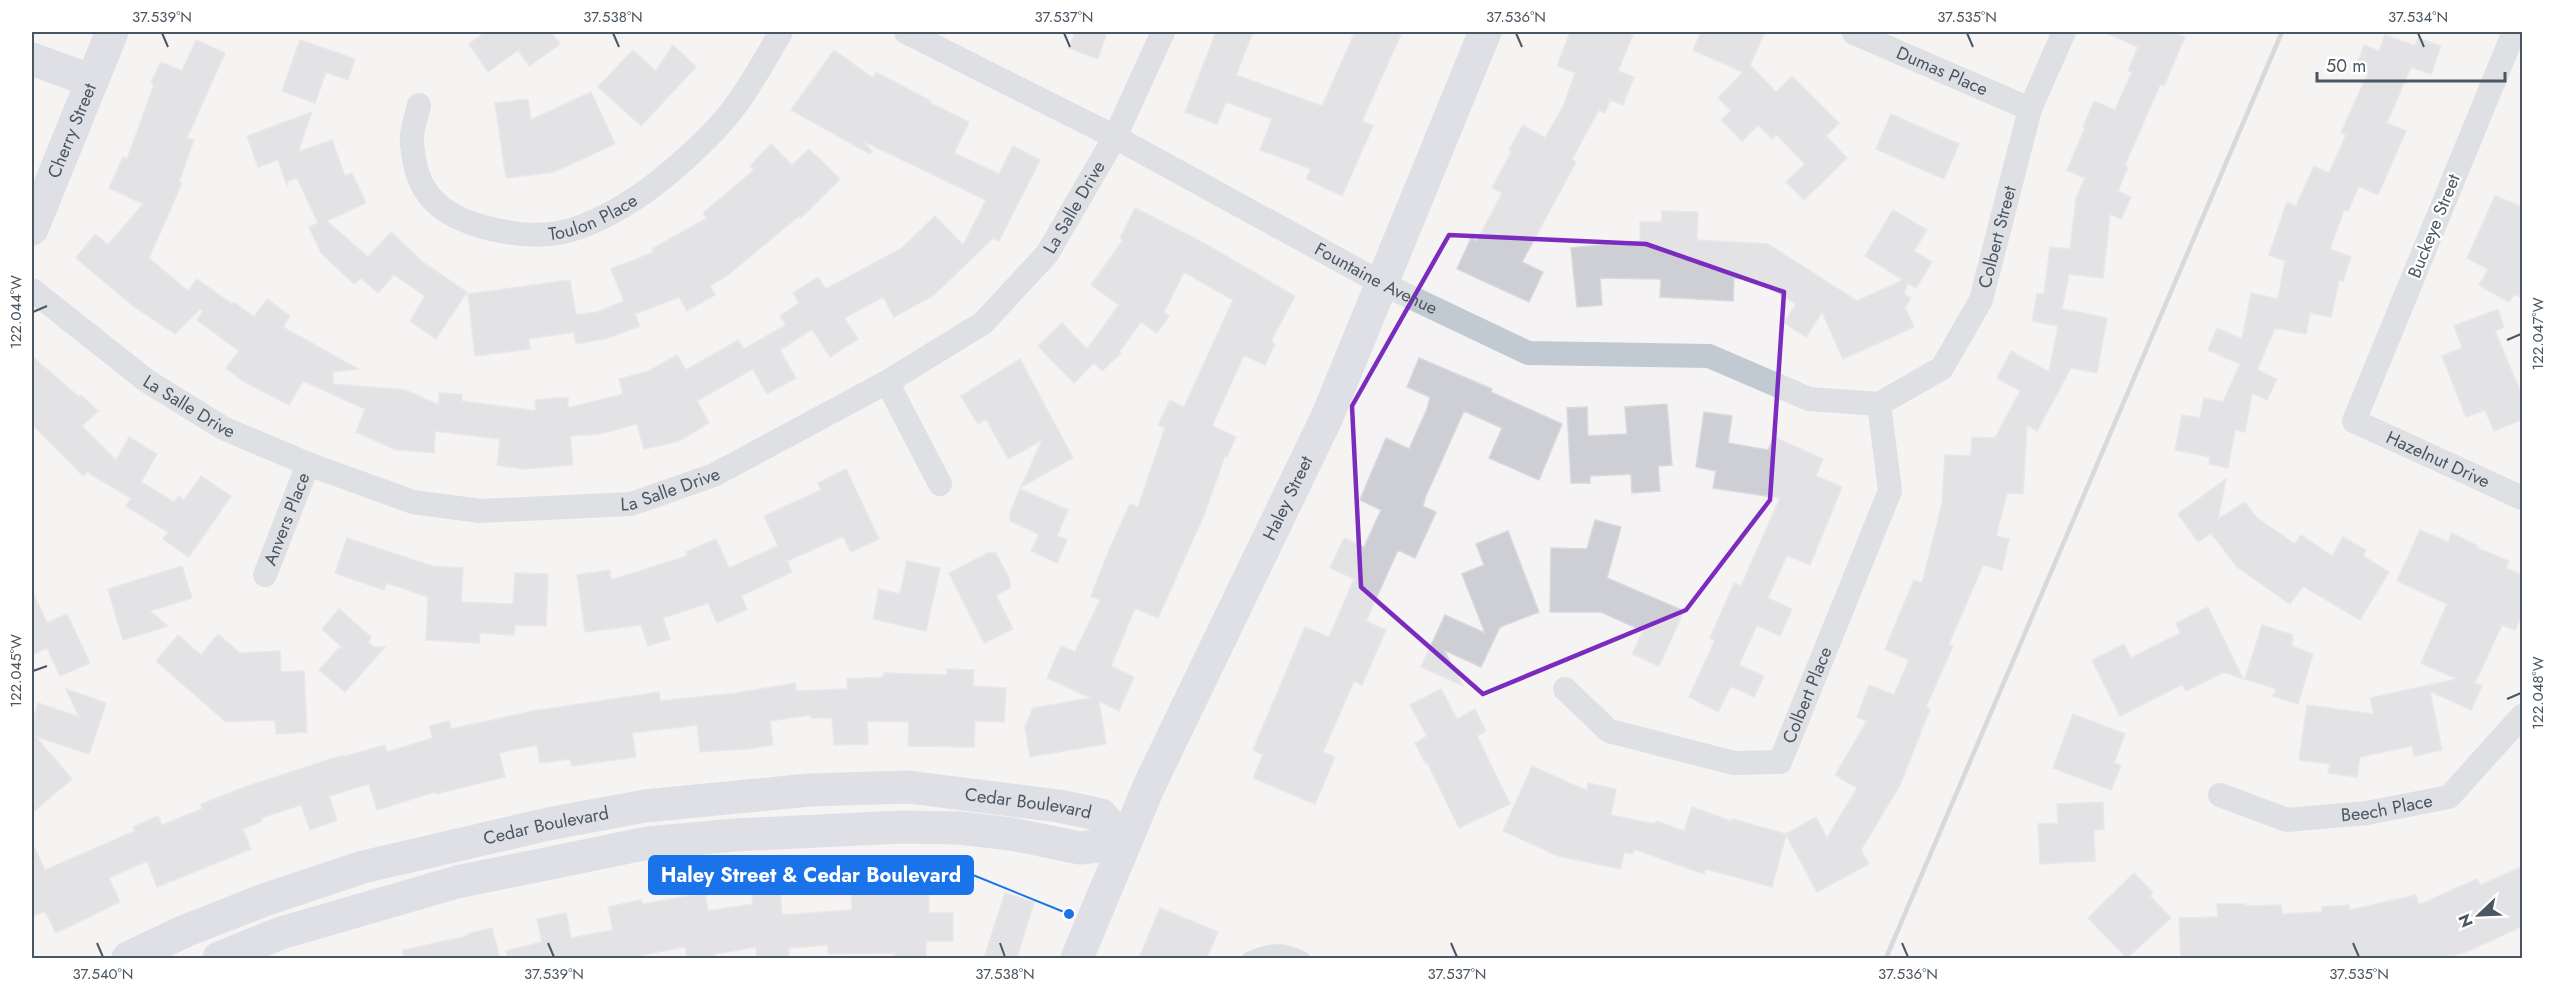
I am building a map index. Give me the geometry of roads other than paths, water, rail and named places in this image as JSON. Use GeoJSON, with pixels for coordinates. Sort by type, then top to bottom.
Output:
{"type":"FeatureCollection","features":[{"type":"Feature","properties":{"kind":"street","name":"Cherry Street"},"geometry":{"type":"LineString","coordinates":[[32,229],[112,32]]}},
{"type":"Feature","properties":{"kind":"street","name":"Toulon Place"},"geometry":{"type":"LineString","coordinates":[[419,105],[411,137],[415,165],[424,190],[441,208],[466,223],[505,232],[534,236],[560,233],[599,219],[626,204],[652,186],[700,143],[735,106],[781,32]]}},
{"type":"Feature","properties":{"kind":"street","name":"Fountaine Avenue"},"geometry":{"type":"LineString","coordinates":[[906,32],[1115,137],[1383,284],[1528,353],[1709,356],[1809,399],[1879,404]]}},
{"type":"Feature","properties":{"kind":"street","name":"La Salle Drive"},"geometry":{"type":"LineString","coordinates":[[32,290],[147,381],[223,428],[308,464],[414,502],[469,510],[554,509],[630,504],[714,475],[887,382],[983,322],[1047,254],[1115,137],[1163,32]]}},
{"type":"Feature","properties":{"kind":"street","name":"Haley Street"},"geometry":{"type":"LineString","coordinates":[[1077,958],[1124,843],[1328,417],[1485,32]]}},
{"type":"Feature","properties":{"kind":"street","name":"Colbert Street"},"geometry":{"type":"LineString","coordinates":[[1879,404],[1942,368],[1981,300],[2030,109],[2064,32]]}},
{"type":"Feature","properties":{"kind":"street","name":"Buckeye Street"},"geometry":{"type":"LineString","coordinates":[[2354,421],[2514,32]]}},
{"type":"Feature","properties":{"kind":"street","name":"Dumas Place"},"geometry":{"type":"LineString","coordinates":[[1854,33],[2030,109]]}},
{"type":"Feature","properties":{"kind":"street"},"geometry":{"type":"LineString","coordinates":[[32,59],[92,81]]}},
{"type":"Feature","properties":{"kind":"street"},"geometry":{"type":"LineString","coordinates":[[887,382],[940,484]]}},
{"type":"Feature","properties":{"kind":"street","name":"Colbert Place"},"geometry":{"type":"LineString","coordinates":[[1565,689],[1609,731],[1734,763],[1780,762],[1890,491],[1879,404]]}},
{"type":"Feature","properties":{"kind":"street","name":"Hazelnut Drive"},"geometry":{"type":"LineString","coordinates":[[2354,421],[2523,498]]}},
{"type":"Feature","properties":{"kind":"street","name":"Anvers Place"},"geometry":{"type":"LineString","coordinates":[[265,575],[308,464]]}},
{"type":"Feature","properties":{"kind":"street","name":"Beech Place"},"geometry":{"type":"LineString","coordinates":[[2220,795],[2286,820],[2367,813],[2449,797],[2523,716]]}},
{"type":"Feature","properties":{"kind":"street","name":"Cedar Boulevard"},"geometry":{"type":"LineString","coordinates":[[128,958],[195,927],[267,899],[363,867],[516,830],[645,806],[809,790],[908,787],[1059,806],[1101,815],[1124,843]]}},
{"type":"Feature","properties":{"kind":"street","name":"Cedar Boulevard"},"geometry":{"type":"LineString","coordinates":[[219,958],[281,933],[457,882],[648,843],[735,835],[901,826],[959,828],[1011,834],[1080,848],[1124,843]]}},
{"type":"Feature","properties":{"kind":"lane"},"geometry":{"type":"LineString","coordinates":[[1248,958],[1270,949],[1289,950],[1304,958]]}},
{"type":"Feature","properties":{"kind":"railway"},"geometry":{"type":"LineString","coordinates":[[1886,958],[2282,32]]}},
{"type":"Feature","properties":{"kind":"place","name":"Haley Street & Cedar Boulevard"},"geometry":{"type":"Point","coordinates":[1069,914]}}]}
